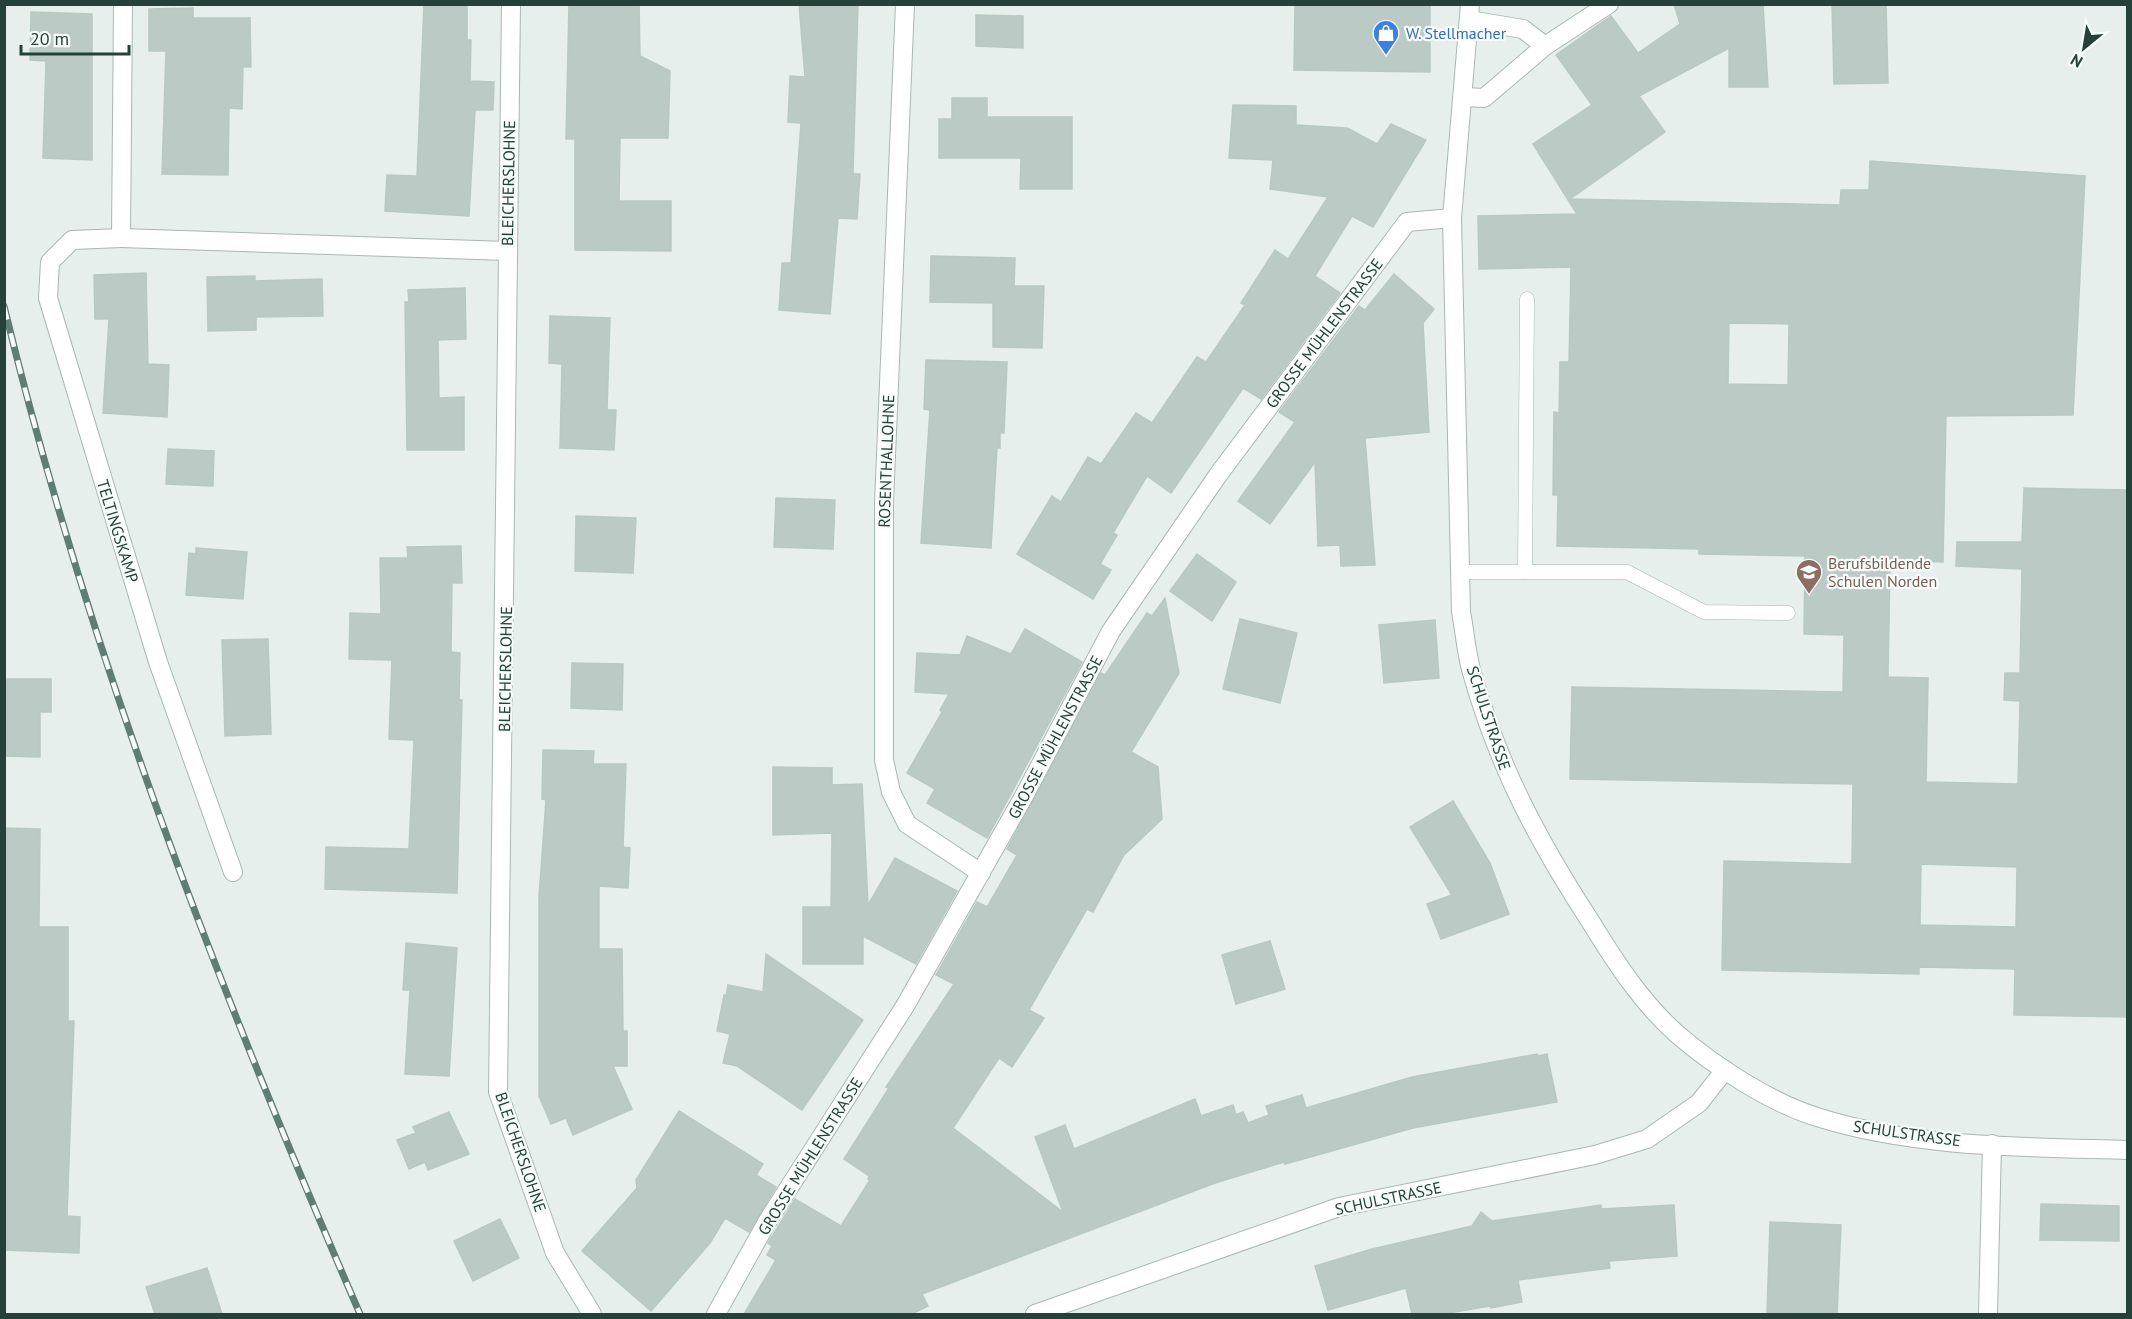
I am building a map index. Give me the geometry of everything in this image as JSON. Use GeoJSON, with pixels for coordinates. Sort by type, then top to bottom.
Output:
{"type":"FeatureCollection","features":[{"type":"Feature","properties":{"kind":"street"},"geometry":{"type":"LineString","coordinates":[[121,238],[123,4]]}},
{"type":"Feature","properties":{"kind":"street","name":"BLEICHERSLOHNE"},"geometry":{"type":"LineString","coordinates":[[511,4],[505,672],[498,1092],[555,1253],[592,1314]]}},
{"type":"Feature","properties":{"kind":"street","name":"ROSENTHALLOHNE"},"geometry":{"type":"LineString","coordinates":[[905,4],[884,503],[884,760],[891,792],[907,824],[981,873]]}},
{"type":"Feature","properties":{"kind":"street"},"geometry":{"type":"LineString","coordinates":[[1464,97],[1484,98],[1545,46],[1609,4]]}},
{"type":"Feature","properties":{"kind":"street"},"geometry":{"type":"LineString","coordinates":[[1469,12],[1523,29],[1545,46]]}},
{"type":"Feature","properties":{"kind":"street","name":"SCHULSTRASSE"},"geometry":{"type":"LineString","coordinates":[[1469,12],[1464,97],[1452,218],[1461,612],[1471,670],[1491,735],[1516,796],[1563,880],[1637,991],[1677,1033],[1725,1070],[1769,1095],[1815,1117],[1873,1131],[1992,1144],[2127,1150]]}},
{"type":"Feature","properties":{"kind":"street","name":"GROSSE MÜHLENSTRASSE"},"geometry":{"type":"LineString","coordinates":[[716,1314],[767,1222],[905,1006],[981,873],[1111,631],[1218,475],[1407,222],[1452,218]]}},
{"type":"Feature","properties":{"kind":"street","name":"TELTINGSKAMP"},"geometry":{"type":"LineString","coordinates":[[233,872],[158,662],[48,298],[50,262],[72,240],[121,238],[507,251]]}},
{"type":"Feature","properties":{"kind":"street","name":"SCHULSTRASSE"},"geometry":{"type":"LineString","coordinates":[[1035,1314],[1339,1207],[1595,1155],[1647,1139],[1680,1119],[1699,1103],[1725,1070]]}},
{"type":"Feature","properties":{"kind":"street"},"geometry":{"type":"LineString","coordinates":[[1988,1314],[1992,1144]]}},
{"type":"Feature","properties":{"kind":"lane"},"geometry":{"type":"LineString","coordinates":[[1525,572],[1527,299]]}},
{"type":"Feature","properties":{"kind":"lane"},"geometry":{"type":"LineString","coordinates":[[1461,572],[1626,572],[1704,612],[1788,613]]}},
{"type":"Feature","properties":{"kind":"building"},"geometry":{"type":"Polygon","coordinates":[[[424,4],[467,4],[467,40],[471,40],[470,81],[494,82],[493,110],[475,110],[469,216],[385,211],[387,175],[417,176],[424,4]]]}},
{"type":"Feature","properties":{"kind":"building"},"geometry":{"type":"Polygon","coordinates":[[[569,4],[639,4],[640,56],[670,71],[668,138],[620,138],[619,201],[671,201],[671,251],[575,250],[575,139],[566,139],[569,4]]]}},
{"type":"Feature","properties":{"kind":"building"},"geometry":{"type":"Polygon","coordinates":[[[799,4],[858,4],[853,174],[860,174],[857,219],[838,218],[830,314],[779,310],[782,263],[791,263],[801,123],[788,122],[790,76],[805,77],[799,4]]]}},
{"type":"Feature","properties":{"kind":"building"},"geometry":{"type":"Polygon","coordinates":[[[1295,4],[1430,4],[1430,72],[1294,70],[1295,4]]]}},
{"type":"Feature","properties":{"kind":"building"},"geometry":{"type":"Polygon","coordinates":[[[1674,4],[1763,4],[1768,87],[1729,87],[1729,48],[1639,96],[1665,132],[1570,199],[1840,205],[1841,190],[1869,190],[1870,161],[2085,176],[2073,415],[1946,416],[1943,562],[1890,560],[1888,677],[1928,678],[1926,782],[2018,784],[2020,701],[2004,700],[2005,673],[2020,673],[2022,569],[1956,566],[1957,542],[2022,542],[2024,488],[2127,490],[2127,1017],[2014,1015],[2015,969],[1919,967],[1919,974],[1722,970],[1724,861],[1852,864],[1853,784],[1570,779],[1572,687],[1843,692],[1844,635],[1804,634],[1805,556],[1699,554],[1699,549],[1557,546],[1558,495],[1553,495],[1554,412],[1559,413],[1560,362],[1569,362],[1571,267],[1479,269],[1478,216],[1577,214],[1533,144],[1592,105],[1556,55],[1611,16],[1638,53],[1680,24],[1674,4]],[[1729,323],[1728,384],[1788,385],[1789,324],[1729,323]],[[1921,864],[1920,925],[2016,927],[2017,867],[1921,864]]]}},
{"type":"Feature","properties":{"kind":"building"},"geometry":{"type":"Polygon","coordinates":[[[1832,4],[1886,4],[1888,83],[1834,84],[1832,4]]]}},
{"type":"Feature","properties":{"kind":"building"},"geometry":{"type":"Polygon","coordinates":[[[193,8],[193,18],[250,18],[251,67],[243,67],[242,109],[229,108],[228,175],[162,174],[166,51],[149,51],[149,9],[193,8]]]}},
{"type":"Feature","properties":{"kind":"building"},"geometry":{"type":"Polygon","coordinates":[[[31,12],[92,14],[92,160],[43,158],[46,61],[30,60],[31,12]]]}},
{"type":"Feature","properties":{"kind":"building"},"geometry":{"type":"Polygon","coordinates":[[[976,15],[1023,16],[1023,48],[976,46],[976,15]]]}},
{"type":"Feature","properties":{"kind":"building"},"geometry":{"type":"Polygon","coordinates":[[[952,98],[987,98],[987,117],[1072,117],[1072,189],[1020,189],[1021,158],[939,158],[939,119],[952,119],[952,98]]]}},
{"type":"Feature","properties":{"kind":"building"},"geometry":{"type":"Polygon","coordinates":[[[1233,105],[1296,106],[1296,125],[1347,128],[1377,144],[1391,124],[1426,140],[1373,227],[1352,216],[1315,276],[1340,293],[1261,399],[1243,388],[1171,493],[1147,476],[1113,533],[1117,535],[1100,564],[1111,570],[1093,599],[1017,554],[1052,496],[1061,502],[1088,457],[1101,464],[1136,413],[1152,423],[1197,357],[1206,362],[1245,305],[1241,303],[1275,250],[1288,259],[1328,197],[1270,189],[1273,160],[1229,158],[1233,105]]]}},
{"type":"Feature","properties":{"kind":"building"},"geometry":{"type":"Polygon","coordinates":[[[931,256],[1015,258],[1014,286],[1044,286],[1042,348],[993,347],[993,303],[930,302],[931,256]]]}},
{"type":"Feature","properties":{"kind":"building"},"geometry":{"type":"Polygon","coordinates":[[[146,273],[148,364],[169,365],[167,417],[103,413],[109,319],[95,319],[94,275],[146,273]]]}},
{"type":"Feature","properties":{"kind":"building"},"geometry":{"type":"Polygon","coordinates":[[[1394,274],[1434,309],[1423,323],[1429,432],[1365,438],[1375,565],[1341,566],[1340,545],[1318,546],[1315,462],[1270,524],[1238,501],[1295,422],[1279,412],[1359,306],[1365,310],[1394,274]]]}},
{"type":"Feature","properties":{"kind":"building"},"geometry":{"type":"Polygon","coordinates":[[[255,276],[255,281],[322,279],[323,316],[256,317],[256,330],[208,331],[207,277],[255,276]]]}},
{"type":"Feature","properties":{"kind":"building"},"geometry":{"type":"Polygon","coordinates":[[[465,288],[466,339],[438,340],[439,398],[464,397],[464,450],[407,450],[405,302],[409,302],[408,290],[465,288]]]}},
{"type":"Feature","properties":{"kind":"building"},"geometry":{"type":"Polygon","coordinates":[[[550,316],[610,318],[607,410],[616,410],[614,450],[560,448],[562,364],[549,363],[550,316]]]}},
{"type":"Feature","properties":{"kind":"building"},"geometry":{"type":"Polygon","coordinates":[[[926,360],[1007,362],[1004,433],[1000,433],[1000,448],[997,448],[991,548],[921,543],[930,410],[924,409],[926,360]]]}},
{"type":"Feature","properties":{"kind":"building"},"geometry":{"type":"Polygon","coordinates":[[[168,449],[214,451],[213,486],[166,484],[168,449]]]}},
{"type":"Feature","properties":{"kind":"building"},"geometry":{"type":"Polygon","coordinates":[[[776,498],[835,500],[833,549],[774,547],[776,498]]]}},
{"type":"Feature","properties":{"kind":"building"},"geometry":{"type":"Polygon","coordinates":[[[576,516],[636,518],[633,573],[575,571],[576,516]]]}},
{"type":"Feature","properties":{"kind":"building"},"geometry":{"type":"Polygon","coordinates":[[[461,546],[462,583],[452,583],[451,652],[460,653],[459,700],[462,700],[457,893],[325,889],[326,847],[409,849],[414,740],[389,739],[392,660],[349,659],[350,613],[381,614],[380,558],[408,558],[407,547],[461,546]]]}},
{"type":"Feature","properties":{"kind":"building"},"geometry":{"type":"Polygon","coordinates":[[[196,548],[247,552],[243,599],[186,595],[189,553],[196,554],[196,548]]]}},
{"type":"Feature","properties":{"kind":"building"},"geometry":{"type":"Polygon","coordinates":[[[1197,554],[1236,582],[1212,621],[1170,591],[1197,554]]]}},
{"type":"Feature","properties":{"kind":"building"},"geometry":{"type":"Polygon","coordinates":[[[1165,598],[1179,673],[1131,752],[1158,767],[1162,819],[1124,855],[1093,912],[1087,909],[1029,1010],[1044,1018],[1012,1067],[999,1058],[953,1128],[1063,1212],[1035,1137],[1065,1125],[1074,1149],[1195,1099],[1201,1116],[1233,1105],[1236,1115],[1243,1112],[1248,1123],[1269,1115],[1266,1106],[1302,1095],[1306,1108],[1412,1077],[1537,1054],[1538,1056],[1547,1054],[1557,1102],[1413,1128],[1215,1183],[922,1294],[928,1306],[912,1314],[744,1314],[776,1260],[767,1255],[772,1246],[768,1243],[795,1199],[841,1226],[870,1180],[869,1176],[844,1159],[889,1088],[886,1087],[954,984],[936,975],[977,902],[987,907],[1017,855],[1007,849],[1101,673],[1105,675],[1147,613],[1152,616],[1165,598]]]}},
{"type":"Feature","properties":{"kind":"building"},"geometry":{"type":"Polygon","coordinates":[[[1240,619],[1297,633],[1280,703],[1223,689],[1240,619]]]}},
{"type":"Feature","properties":{"kind":"building"},"geometry":{"type":"Polygon","coordinates":[[[1435,620],[1439,678],[1384,683],[1379,625],[1435,620]]]}},
{"type":"Feature","properties":{"kind":"building"},"geometry":{"type":"Polygon","coordinates":[[[1025,629],[1082,662],[987,838],[927,803],[935,789],[907,773],[942,712],[940,710],[949,694],[915,692],[917,653],[960,655],[967,636],[1011,654],[1025,629]]]}},
{"type":"Feature","properties":{"kind":"building"},"geometry":{"type":"Polygon","coordinates":[[[268,639],[271,734],[225,736],[222,640],[268,639]]]}},
{"type":"Feature","properties":{"kind":"building"},"geometry":{"type":"Polygon","coordinates":[[[572,663],[623,664],[622,710],[571,708],[572,663]]]}},
{"type":"Feature","properties":{"kind":"building"},"geometry":{"type":"Polygon","coordinates":[[[4,679],[51,679],[51,712],[40,712],[40,757],[4,756],[4,679]]]}},
{"type":"Feature","properties":{"kind":"building"},"geometry":{"type":"Polygon","coordinates":[[[543,750],[594,751],[593,764],[626,764],[623,847],[630,848],[628,888],[599,886],[599,949],[622,949],[623,1031],[627,1031],[627,1066],[613,1066],[632,1109],[573,1135],[566,1118],[551,1124],[539,1096],[539,897],[546,800],[542,799],[543,750]]]}},
{"type":"Feature","properties":{"kind":"building"},"geometry":{"type":"Polygon","coordinates":[[[773,767],[832,768],[832,785],[862,784],[868,905],[895,858],[957,891],[916,964],[863,936],[863,964],[803,964],[803,907],[831,907],[832,833],[773,835],[773,767]]]}},
{"type":"Feature","properties":{"kind":"building"},"geometry":{"type":"Polygon","coordinates":[[[1453,801],[1490,863],[1509,914],[1441,939],[1427,904],[1452,895],[1410,827],[1453,801]]]}},
{"type":"Feature","properties":{"kind":"building"},"geometry":{"type":"Polygon","coordinates":[[[4,828],[40,829],[39,927],[68,927],[68,1021],[74,1021],[67,1216],[80,1217],[79,1253],[4,1250],[4,828]]]}},
{"type":"Feature","properties":{"kind":"building"},"geometry":{"type":"Polygon","coordinates":[[[1270,941],[1285,989],[1236,1004],[1222,955],[1270,941]]]}},
{"type":"Feature","properties":{"kind":"building"},"geometry":{"type":"Polygon","coordinates":[[[406,943],[457,948],[449,1076],[405,1074],[410,990],[403,990],[406,943]]]}},
{"type":"Feature","properties":{"kind":"building"},"geometry":{"type":"Polygon","coordinates":[[[766,954],[863,1020],[802,1110],[737,1066],[723,1063],[730,1034],[717,1031],[724,995],[726,996],[728,985],[763,992],[766,954]]]}},
{"type":"Feature","properties":{"kind":"building"},"geometry":{"type":"Polygon","coordinates":[[[679,1111],[763,1164],[756,1175],[776,1187],[749,1232],[725,1218],[710,1243],[651,1311],[582,1251],[637,1188],[636,1180],[679,1111]]]}},
{"type":"Feature","properties":{"kind":"building"},"geometry":{"type":"Polygon","coordinates":[[[449,1112],[469,1154],[428,1170],[425,1162],[409,1169],[397,1140],[416,1133],[413,1127],[449,1112]]]}},
{"type":"Feature","properties":{"kind":"building"},"geometry":{"type":"Polygon","coordinates":[[[2041,1204],[2119,1206],[2119,1241],[2040,1240],[2041,1204]]]}},
{"type":"Feature","properties":{"kind":"building"},"geometry":{"type":"Polygon","coordinates":[[[1601,1205],[1601,1209],[1674,1205],[1677,1256],[1609,1261],[1610,1268],[1518,1280],[1522,1302],[1491,1308],[1490,1306],[1443,1314],[1412,1314],[1406,1288],[1328,1310],[1315,1266],[1372,1249],[1472,1226],[1481,1212],[1492,1221],[1601,1205]]]}},
{"type":"Feature","properties":{"kind":"building"},"geometry":{"type":"Polygon","coordinates":[[[500,1219],[519,1258],[473,1281],[454,1241],[500,1219]]]}},
{"type":"Feature","properties":{"kind":"building"},"geometry":{"type":"Polygon","coordinates":[[[1770,1222],[1841,1225],[1837,1314],[1767,1314],[1770,1222]]]}},
{"type":"Feature","properties":{"kind":"building"},"geometry":{"type":"Polygon","coordinates":[[[207,1268],[222,1314],[155,1314],[146,1287],[207,1268]]]}},
{"type":"Feature","properties":{"kind":"railway"},"geometry":{"type":"LineString","coordinates":[[4,306],[75,564],[160,818],[256,1067],[360,1314]]}},
{"type":"Feature","properties":{"kind":"place","name":"W. Stellmacher"},"geometry":{"type":"Point","coordinates":[1386,56]}},
{"type":"Feature","properties":{"kind":"place","name":"Berufsbildende Schulen Norden"},"geometry":{"type":"Point","coordinates":[1809,595]}}]}
